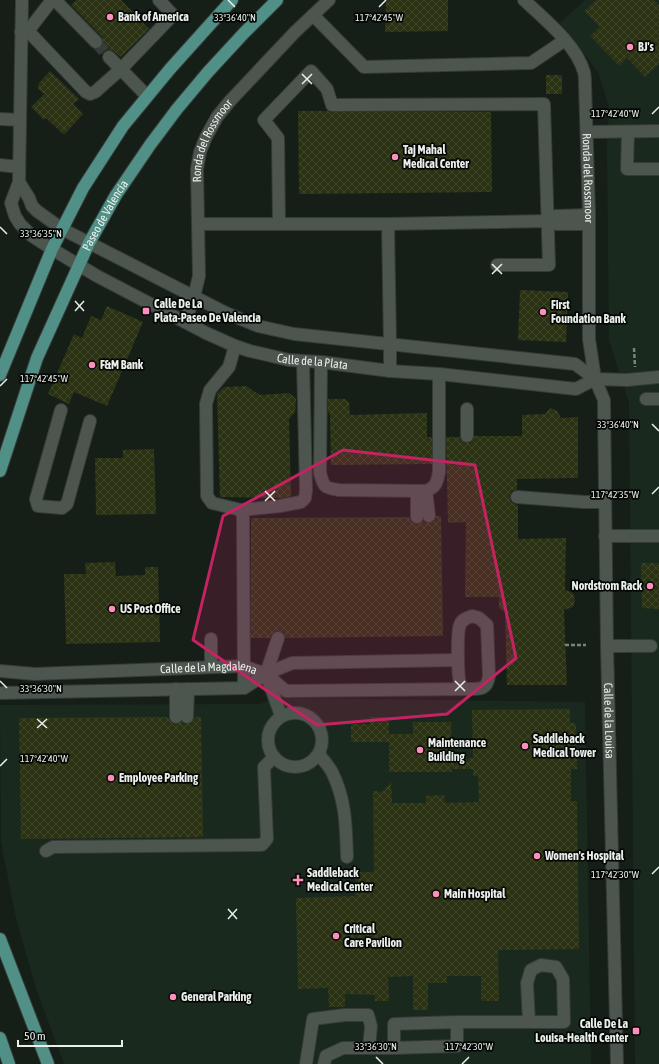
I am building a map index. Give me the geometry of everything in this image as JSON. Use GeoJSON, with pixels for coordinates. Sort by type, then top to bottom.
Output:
{"type":"FeatureCollection","features":[{"type":"Feature","properties":{"kind":"main road"},"geometry":{"type":"LineString","coordinates":[[0,375],[5,351],[62,229],[83,188],[123,126],[170,69],[232,0]]}},
{"type":"Feature","properties":{"kind":"main road","name":"Paseo de Valencia"},"geometry":{"type":"LineString","coordinates":[[0,471],[38,358],[89,243],[126,180],[150,145],[208,72],[277,0]]}},
{"type":"Feature","properties":{"kind":"main road"},"geometry":{"type":"LineString","coordinates":[[0,939],[48,1064]]}},
{"type":"Feature","properties":{"kind":"main road"},"geometry":{"type":"LineString","coordinates":[[0,1038],[10,1064]]}},
{"type":"Feature","properties":{"kind":"street"},"geometry":{"type":"LineString","coordinates":[[19,182],[20,120],[25,31],[22,0]]}},
{"type":"Feature","properties":{"kind":"street"},"geometry":{"type":"LineString","coordinates":[[25,31],[53,0],[96,42]]}},
{"type":"Feature","properties":{"kind":"street","name":"Ronda del Rossmoor"},"geometry":{"type":"LineString","coordinates":[[185,322],[200,276],[197,169],[200,152],[206,137],[217,117],[230,101],[295,32],[330,0]]}},
{"type":"Feature","properties":{"kind":"street","name":"Ronda del Rossmoor"},"geometry":{"type":"LineString","coordinates":[[524,0],[565,40],[579,59],[584,72],[589,219],[589,339],[595,379]]}},
{"type":"Feature","properties":{"kind":"street"},"geometry":{"type":"LineString","coordinates":[[25,31],[86,92],[90,94],[95,92],[121,69],[167,5]]}},
{"type":"Feature","properties":{"kind":"street"},"geometry":{"type":"LineString","coordinates":[[313,16],[364,67],[531,63],[565,40]]}},
{"type":"Feature","properties":{"kind":"street"},"geometry":{"type":"LineString","coordinates":[[109,57],[148,96]]}},
{"type":"Feature","properties":{"kind":"street"},"geometry":{"type":"LineString","coordinates":[[279,224],[278,138],[264,120],[311,71],[327,89],[332,105],[544,104],[549,265],[497,265]]}},
{"type":"Feature","properties":{"kind":"street"},"geometry":{"type":"LineString","coordinates":[[0,119],[20,120]]}},
{"type":"Feature","properties":{"kind":"street"},"geometry":{"type":"LineString","coordinates":[[587,132],[659,131]]}},
{"type":"Feature","properties":{"kind":"street"},"geometry":{"type":"LineString","coordinates":[[628,132],[627,169],[659,169]]}},
{"type":"Feature","properties":{"kind":"street"},"geometry":{"type":"LineString","coordinates":[[0,165],[19,166]]}},
{"type":"Feature","properties":{"kind":"street","name":"Calle de la Plata"},"geometry":{"type":"LineString","coordinates":[[19,182],[32,206],[62,229],[226,313],[258,326],[294,334],[575,364],[595,379]]}},
{"type":"Feature","properties":{"kind":"street","name":"Calle de la Plata"},"geometry":{"type":"LineString","coordinates":[[19,182],[11,203],[15,216],[20,224],[32,236],[52,250],[97,276],[206,333],[235,346],[269,356],[303,361],[576,389],[595,379],[628,380],[659,377]]}},
{"type":"Feature","properties":{"kind":"street"},"geometry":{"type":"LineString","coordinates":[[198,224],[388,224],[548,221],[556,216],[589,219]]}},
{"type":"Feature","properties":{"kind":"street"},"geometry":{"type":"LineString","coordinates":[[388,224],[390,371]]}},
{"type":"Feature","properties":{"kind":"street"},"geometry":{"type":"LineString","coordinates":[[235,346],[229,367],[210,390],[206,404],[207,496],[212,503],[241,510],[280,506],[301,502],[305,498],[303,361]]}},
{"type":"Feature","properties":{"kind":"street"},"geometry":{"type":"LineString","coordinates":[[321,362],[320,473],[323,483],[328,489],[421,491],[432,489],[437,483],[439,472],[439,374]]}},
{"type":"Feature","properties":{"kind":"street","name":"Calle de la Louisa"},"geometry":{"type":"LineString","coordinates":[[595,379],[604,400],[607,646],[617,1064]]}},
{"type":"Feature","properties":{"kind":"street"},"geometry":{"type":"LineString","coordinates":[[646,399],[659,399]]}},
{"type":"Feature","properties":{"kind":"street"},"geometry":{"type":"LineString","coordinates":[[467,409],[467,436]]}},
{"type":"Feature","properties":{"kind":"street"},"geometry":{"type":"LineString","coordinates":[[61,410],[36,499],[38,506],[62,508],[67,504],[90,421]]}},
{"type":"Feature","properties":{"kind":"street"},"geometry":{"type":"LineString","coordinates":[[421,491],[423,516]]}},
{"type":"Feature","properties":{"kind":"street"},"geometry":{"type":"LineString","coordinates":[[517,497],[605,502]]}},
{"type":"Feature","properties":{"kind":"street"},"geometry":{"type":"LineString","coordinates":[[241,510],[243,516],[244,688]]}},
{"type":"Feature","properties":{"kind":"street"},"geometry":{"type":"LineString","coordinates":[[605,536],[659,536]]}},
{"type":"Feature","properties":{"kind":"street"},"geometry":{"type":"LineString","coordinates":[[266,674],[286,691],[479,689],[483,688],[488,684],[489,680],[486,625],[479,618],[472,616],[463,620],[458,630],[460,680],[461,685],[466,689]]}},
{"type":"Feature","properties":{"kind":"street"},"geometry":{"type":"LineString","coordinates":[[273,638],[272,655],[266,674],[282,716]]}},
{"type":"Feature","properties":{"kind":"street"},"geometry":{"type":"LineString","coordinates":[[211,639],[211,667]]}},
{"type":"Feature","properties":{"kind":"street"},"geometry":{"type":"LineString","coordinates":[[607,646],[651,646]]}},
{"type":"Feature","properties":{"kind":"street"},"geometry":{"type":"LineString","coordinates":[[266,674],[292,663],[458,660]]}},
{"type":"Feature","properties":{"kind":"street","name":"Calle de la Magdalena"},"geometry":{"type":"LineString","coordinates":[[0,671],[35,674],[243,666],[266,674]]}},
{"type":"Feature","properties":{"kind":"street","name":"Calle de la Magdalena"},"geometry":{"type":"LineString","coordinates":[[0,693],[244,688],[266,674]]}},
{"type":"Feature","properties":{"kind":"street"},"geometry":{"type":"LineString","coordinates":[[182,689],[182,717]]}},
{"type":"Feature","properties":{"kind":"street"},"geometry":{"type":"LineString","coordinates":[[290,713],[299,713],[308,716],[315,721],[320,728],[323,737],[319,754],[315,760],[304,767],[287,767],[280,763],[269,749],[268,740],[270,730],[274,722],[282,716],[290,713]]}},
{"type":"Feature","properties":{"kind":"street"},"geometry":{"type":"LineString","coordinates":[[319,754],[331,772],[340,794],[345,814],[347,857]]}},
{"type":"Feature","properties":{"kind":"street"},"geometry":{"type":"LineString","coordinates":[[46,851],[53,847],[262,845],[267,840],[264,767],[274,757]]}},
{"type":"Feature","properties":{"kind":"street"},"geometry":{"type":"LineString","coordinates":[[394,1048],[394,1024],[457,1022],[529,1022],[564,1022],[563,979],[556,967],[541,965],[531,970],[527,983],[529,1022]]}},
{"type":"Feature","properties":{"kind":"street"},"geometry":{"type":"LineString","coordinates":[[306,1064],[313,1019],[345,1015],[368,1015],[371,1026],[369,1048]]}},
{"type":"Feature","properties":{"kind":"street"},"geometry":{"type":"LineString","coordinates":[[324,1064],[326,1056],[343,1048],[457,1046],[457,1022]]}},
{"type":"Feature","properties":{"kind":"path"},"geometry":{"type":"LineString","coordinates":[[633,368],[635,367],[634,348]]}},
{"type":"Feature","properties":{"kind":"path"},"geometry":{"type":"LineString","coordinates":[[565,645],[586,645]]}},
{"type":"Feature","properties":{"kind":"highlighted area"},"geometry":{"type":"Polygon","coordinates":[[[343,450],[475,465],[516,658],[447,714],[317,725],[193,640],[223,516],[343,450]]]}},
{"type":"Feature","properties":{"kind":"shaded area"},"geometry":{"type":"Polygon","coordinates":[[[585,0],[659,0],[659,1064],[635,1064],[629,403],[609,340],[607,147],[609,106],[598,72],[560,23],[585,0]]]}},
{"type":"Feature","properties":{"kind":"shaded area","name":"Saddleback Medical Center"},"geometry":{"type":"Polygon","coordinates":[[[281,698],[585,702],[591,1064],[64,1064],[36,989],[16,918],[1,842],[0,705],[259,704],[281,698]]]}},
{"type":"Feature","properties":{"kind":"building","name":"Bank of America"},"geometry":{"type":"Polygon","coordinates":[[[76,0],[121,0],[149,29],[121,57],[111,50],[104,51],[102,54],[97,49],[101,48],[103,44],[102,37],[71,5],[76,0]]]}},
{"type":"Feature","properties":{"kind":"building"},"geometry":{"type":"Polygon","coordinates":[[[386,0],[448,0],[448,31],[385,32],[386,0]]]}},
{"type":"Feature","properties":{"kind":"building","name":"BJ's"},"geometry":{"type":"Polygon","coordinates":[[[596,0],[654,0],[659,5],[659,64],[645,77],[627,58],[619,66],[590,36],[600,27],[584,11],[596,0]]]}},
{"type":"Feature","properties":{"kind":"building"},"geometry":{"type":"Polygon","coordinates":[[[50,71],[79,99],[73,104],[83,114],[64,135],[46,118],[44,120],[31,107],[44,94],[38,89],[39,83],[50,71]]]}},
{"type":"Feature","properties":{"kind":"building"},"geometry":{"type":"Polygon","coordinates":[[[546,75],[562,75],[562,94],[546,94],[546,75]]]}},
{"type":"Feature","properties":{"kind":"building","name":"Taj Mahal Medical Center"},"geometry":{"type":"Polygon","coordinates":[[[298,111],[491,112],[492,192],[299,194],[298,111]]]}},
{"type":"Feature","properties":{"kind":"building","name":"First Foundation Bank"},"geometry":{"type":"Polygon","coordinates":[[[520,290],[568,292],[566,342],[518,340],[520,290]]]}},
{"type":"Feature","properties":{"kind":"building","name":"F&M Bank"},"geometry":{"type":"Polygon","coordinates":[[[107,306],[143,322],[107,406],[74,392],[69,404],[48,394],[74,334],[82,338],[91,316],[101,320],[107,306]]]}},
{"type":"Feature","properties":{"kind":"building"},"geometry":{"type":"Polygon","coordinates":[[[246,386],[260,395],[289,393],[296,399],[295,412],[289,419],[291,496],[283,498],[220,497],[217,394],[224,387],[246,386]]]}},
{"type":"Feature","properties":{"kind":"building"},"geometry":{"type":"Polygon","coordinates":[[[328,399],[345,399],[349,402],[350,415],[427,413],[427,437],[432,437],[432,464],[331,465],[330,414],[328,412],[328,399]]]}},
{"type":"Feature","properties":{"kind":"building"},"geometry":{"type":"Polygon","coordinates":[[[550,408],[557,411],[561,418],[578,417],[578,478],[517,479],[517,490],[511,492],[510,500],[512,503],[518,505],[518,539],[566,538],[565,590],[573,593],[575,601],[573,607],[564,610],[567,685],[507,685],[505,612],[499,608],[499,597],[465,597],[466,522],[448,523],[446,437],[460,437],[463,442],[470,443],[474,436],[522,436],[522,415],[545,414],[550,408]]]}},
{"type":"Feature","properties":{"kind":"building"},"geometry":{"type":"Polygon","coordinates":[[[154,449],[156,514],[96,515],[95,458],[123,458],[123,450],[154,449]]]}},
{"type":"Feature","properties":{"kind":"building"},"geometry":{"type":"Polygon","coordinates":[[[436,516],[441,516],[443,636],[285,638],[283,633],[277,631],[273,633],[270,638],[251,638],[251,518],[410,517],[410,520],[413,523],[417,524],[423,521],[426,523],[433,522],[436,519],[436,516]]]}},
{"type":"Feature","properties":{"kind":"building","name":"US Post Office"},"geometry":{"type":"Polygon","coordinates":[[[115,562],[116,576],[145,575],[145,567],[158,567],[160,642],[66,644],[64,574],[86,574],[85,563],[115,562]]]}},
{"type":"Feature","properties":{"kind":"building","name":"Nordstrom Rack"},"geometry":{"type":"Polygon","coordinates":[[[641,563],[659,563],[659,609],[642,608],[641,563]]]}},
{"type":"Feature","properties":{"kind":"building"},"geometry":{"type":"Polygon","coordinates":[[[570,709],[570,723],[576,723],[577,769],[571,769],[571,801],[577,801],[579,949],[498,950],[499,1001],[481,1001],[481,976],[447,976],[447,983],[428,983],[428,1010],[413,1010],[413,976],[388,977],[389,1001],[375,1001],[375,995],[345,994],[345,1007],[329,1007],[328,988],[298,989],[296,898],[355,896],[355,872],[374,872],[373,791],[382,792],[391,782],[392,803],[426,803],[426,796],[444,795],[445,803],[479,802],[478,776],[473,776],[473,769],[452,769],[452,772],[389,772],[389,742],[351,742],[351,724],[370,724],[370,717],[389,717],[389,734],[413,734],[413,722],[451,722],[452,759],[473,758],[472,710],[570,709]]]}},
{"type":"Feature","properties":{"kind":"building","name":"Employee Parking"},"geometry":{"type":"Polygon","coordinates":[[[168,717],[173,724],[182,722],[183,724],[187,724],[191,723],[195,717],[201,717],[203,837],[21,839],[19,718],[168,717]]]}},
{"type":"Feature","properties":{"kind":"tunnel"},"geometry":{"type":"LineString","coordinates":[[96,42],[109,57]]}},
{"type":"Feature","properties":{"kind":"place","name":"Bank of America"},"geometry":{"type":"Point","coordinates":[110,17]}},
{"type":"Feature","properties":{"kind":"place","name":"BJ's"},"geometry":{"type":"Point","coordinates":[630,47]}},
{"type":"Feature","properties":{"kind":"place","name":"Taj Mahal Medical Center"},"geometry":{"type":"Point","coordinates":[395,157]}},
{"type":"Feature","properties":{"kind":"place","name":"Calle De La Plata-Paseo De Valencia"},"geometry":{"type":"Point","coordinates":[146,311]}},
{"type":"Feature","properties":{"kind":"place","name":"First Foundation Bank"},"geometry":{"type":"Point","coordinates":[543,312]}},
{"type":"Feature","properties":{"kind":"place","name":"F&M Bank"},"geometry":{"type":"Point","coordinates":[92,365]}},
{"type":"Feature","properties":{"kind":"place","name":"Nordstrom Rack"},"geometry":{"type":"Point","coordinates":[650,586]}},
{"type":"Feature","properties":{"kind":"place","name":"US Post Office"},"geometry":{"type":"Point","coordinates":[112,609]}},
{"type":"Feature","properties":{"kind":"place","name":"Saddleback Medical Tower"},"geometry":{"type":"Point","coordinates":[525,746]}},
{"type":"Feature","properties":{"kind":"place","name":"Maintenance Building"},"geometry":{"type":"Point","coordinates":[420,750]}},
{"type":"Feature","properties":{"kind":"place","name":"Employee Parking"},"geometry":{"type":"Point","coordinates":[111,778]}},
{"type":"Feature","properties":{"kind":"place","name":"Women's Hospital"},"geometry":{"type":"Point","coordinates":[537,856]}},
{"type":"Feature","properties":{"kind":"place","name":"Saddleback Medical Center"},"geometry":{"type":"Point","coordinates":[298,880]}},
{"type":"Feature","properties":{"kind":"place","name":"Main Hospital"},"geometry":{"type":"Point","coordinates":[436,894]}},
{"type":"Feature","properties":{"kind":"place","name":"Critical Care Pavilion"},"geometry":{"type":"Point","coordinates":[336,936]}},
{"type":"Feature","properties":{"kind":"place","name":"General Parking"},"geometry":{"type":"Point","coordinates":[173,997]}},
{"type":"Feature","properties":{"kind":"place","name":"Calle De La Louisa-Health Center"},"geometry":{"type":"Point","coordinates":[636,1031]}}]}
